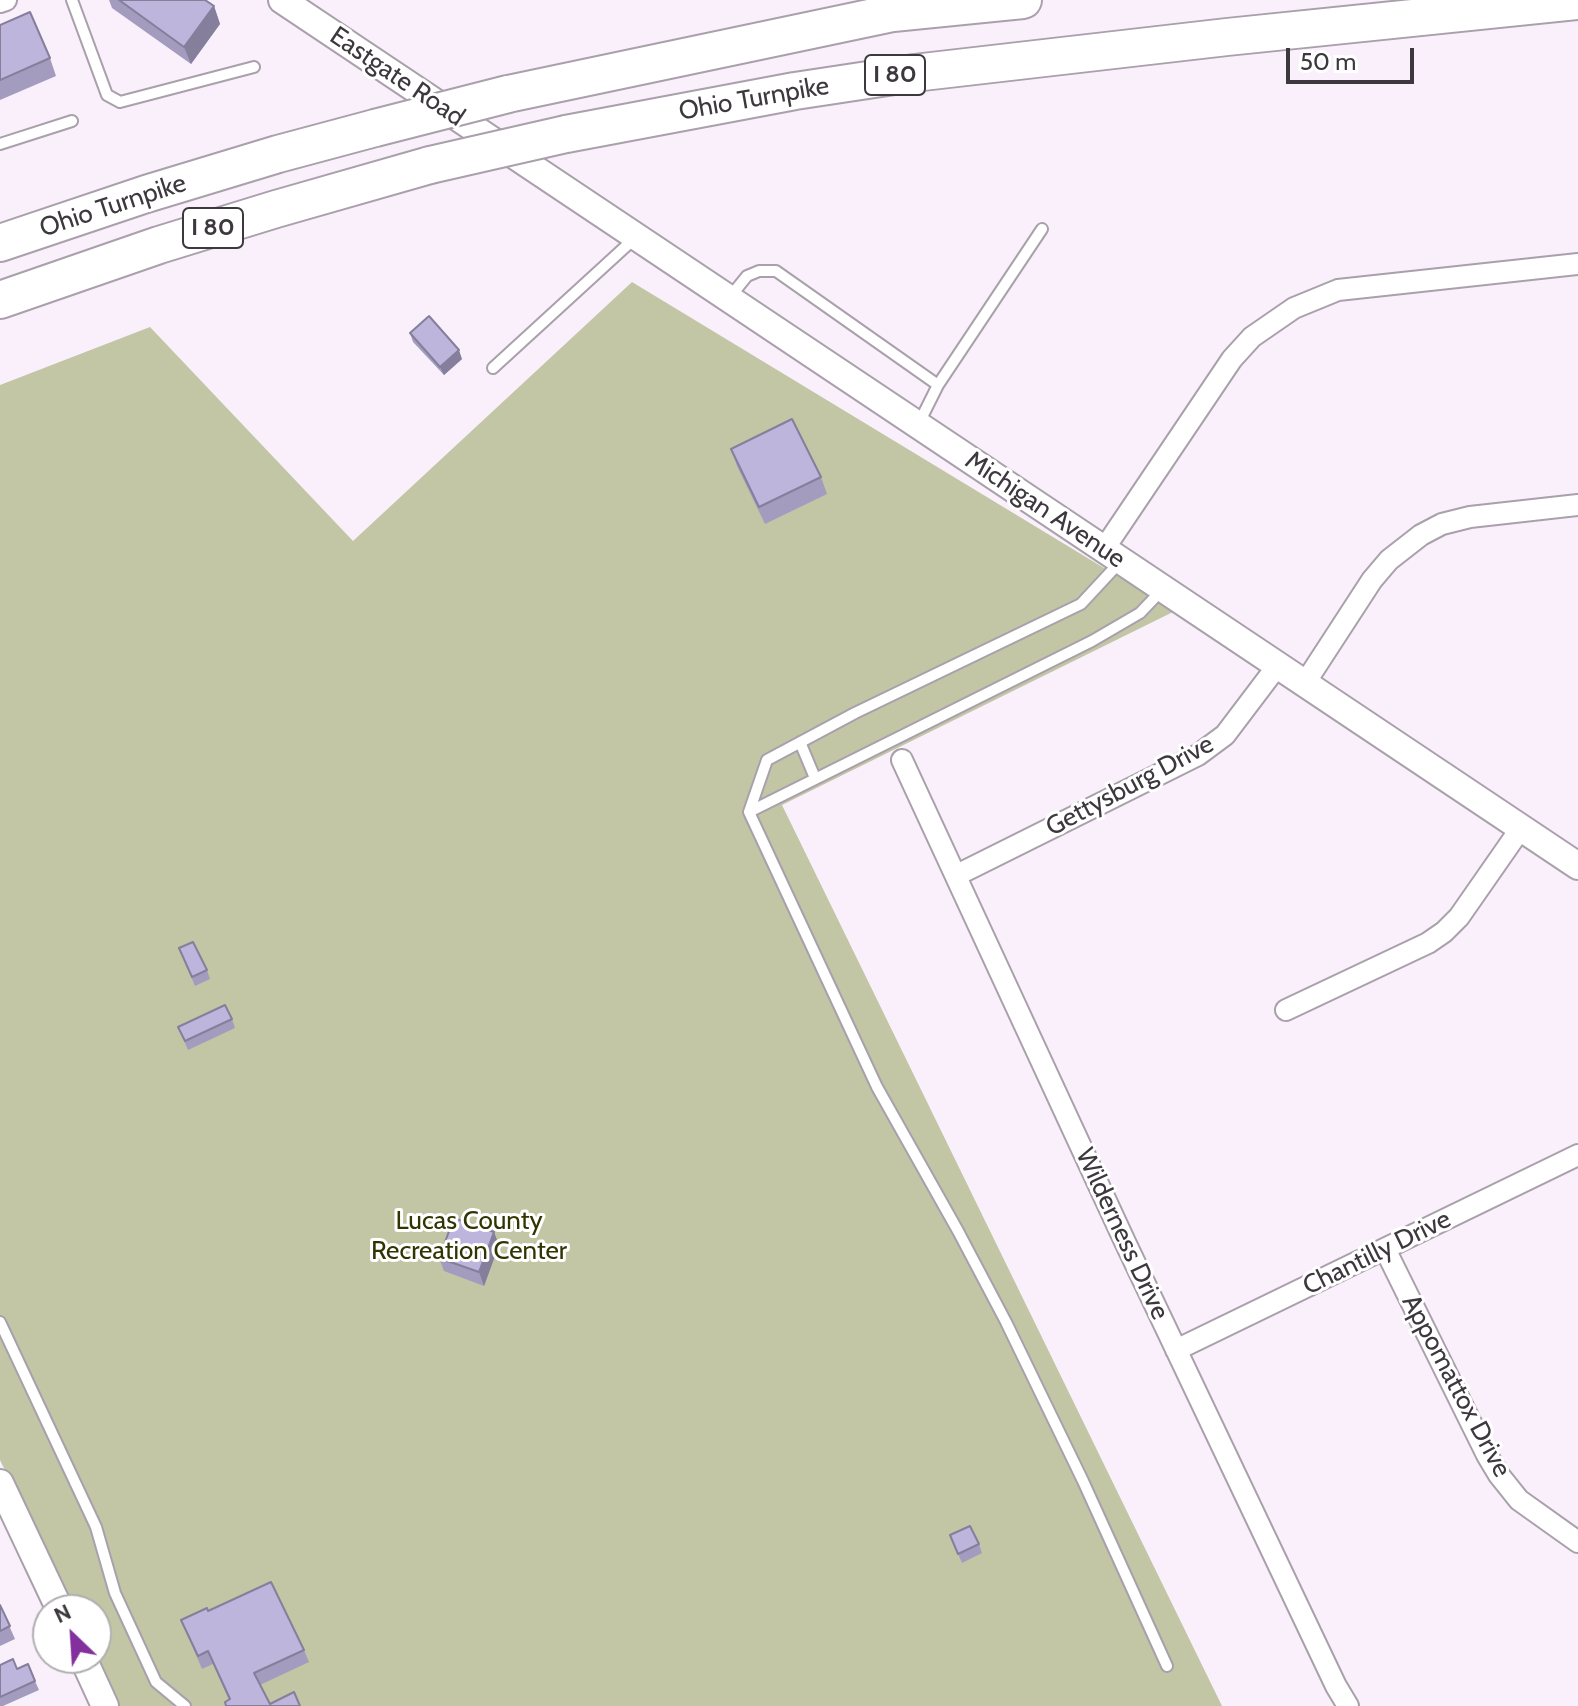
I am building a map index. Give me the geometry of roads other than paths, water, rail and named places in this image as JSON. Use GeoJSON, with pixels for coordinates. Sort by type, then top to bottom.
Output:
{"type":"FeatureCollection","features":[{"type":"Feature","properties":{"kind":"highway","name":"Ohio Turnpike"},"geometry":{"type":"LineString","coordinates":[[0,243],[278,154],[508,94],[893,13],[1023,0]]}},
{"type":"Feature","properties":{"kind":"highway","name":"Ohio Turnpike"},"geometry":{"type":"LineString","coordinates":[[0,300],[173,240],[276,209],[430,165],[566,134],[795,91],[914,73],[1578,1]]}},
{"type":"Feature","properties":{"kind":"street"},"geometry":{"type":"LineString","coordinates":[[0,2],[6,0]]}},
{"type":"Feature","properties":{"kind":"street","name":"Eastgate Road"},"geometry":{"type":"LineString","coordinates":[[282,0],[513,154]]}},
{"type":"Feature","properties":{"kind":"street","name":"Michigan Avenue"},"geometry":{"type":"LineString","coordinates":[[513,154],[1578,866]]}},
{"type":"Feature","properties":{"kind":"street"},"geometry":{"type":"LineString","coordinates":[[1113,555],[1232,359],[1252,337],[1294,308],[1338,290],[1578,264]]}},
{"type":"Feature","properties":{"kind":"street"},"geometry":{"type":"LineString","coordinates":[[1305,683],[1372,580],[1389,560],[1421,535],[1442,524],[1470,517],[1578,505]]}},
{"type":"Feature","properties":{"kind":"street","name":"Gettysburg Drive"},"geometry":{"type":"LineString","coordinates":[[957,875],[1206,750],[1225,735],[1278,665]]}},
{"type":"Feature","properties":{"kind":"street","name":"Wilderness Drive"},"geometry":{"type":"LineString","coordinates":[[902,760],[1176,1350],[1348,1706]]}},
{"type":"Feature","properties":{"kind":"street"},"geometry":{"type":"LineString","coordinates":[[1286,1010],[1428,943],[1444,932],[1459,917],[1521,828]]}},
{"type":"Feature","properties":{"kind":"street","name":"Chantilly Drive"},"geometry":{"type":"LineString","coordinates":[[1176,1350],[1578,1155]]}},
{"type":"Feature","properties":{"kind":"street","name":"Appomattox Drive"},"geometry":{"type":"LineString","coordinates":[[1385,1249],[1499,1475],[1519,1500],[1578,1542]]}},
{"type":"Feature","properties":{"kind":"street"},"geometry":{"type":"LineString","coordinates":[[0,1483],[52,1594]]}},
{"type":"Feature","properties":{"kind":"street"},"geometry":{"type":"LineString","coordinates":[[90,1674],[105,1706]]}},
{"type":"Feature","properties":{"kind":"lane"},"geometry":{"type":"LineString","coordinates":[[72,0],[107,95],[120,102],[254,67]]}},
{"type":"Feature","properties":{"kind":"lane"},"geometry":{"type":"LineString","coordinates":[[0,144],[72,121]]}},
{"type":"Feature","properties":{"kind":"lane"},"geometry":{"type":"LineString","coordinates":[[918,425],[938,385],[1042,229]]}},
{"type":"Feature","properties":{"kind":"lane"},"geometry":{"type":"LineString","coordinates":[[493,368],[637,236]]}},
{"type":"Feature","properties":{"kind":"lane"},"geometry":{"type":"LineString","coordinates":[[729,298],[747,276],[759,271],[776,271],[938,385]]}},
{"type":"Feature","properties":{"kind":"lane"},"geometry":{"type":"LineString","coordinates":[[1113,555],[1081,604],[855,713],[767,760],[749,812],[877,1087],[1006,1322],[1167,1666]]}},
{"type":"Feature","properties":{"kind":"lane"},"geometry":{"type":"LineString","coordinates":[[749,812],[1092,641],[1140,613],[1164,589]]}},
{"type":"Feature","properties":{"kind":"lane"},"geometry":{"type":"LineString","coordinates":[[800,742],[815,778]]}},
{"type":"Feature","properties":{"kind":"lane"},"geometry":{"type":"LineString","coordinates":[[0,1322],[96,1527],[115,1593],[156,1682],[185,1706]]}},
{"type":"Feature","properties":{"kind":"park label","name":"Lucas County Recreation Center"},"geometry":{"type":"Point","coordinates":[469,1236]}}]}
